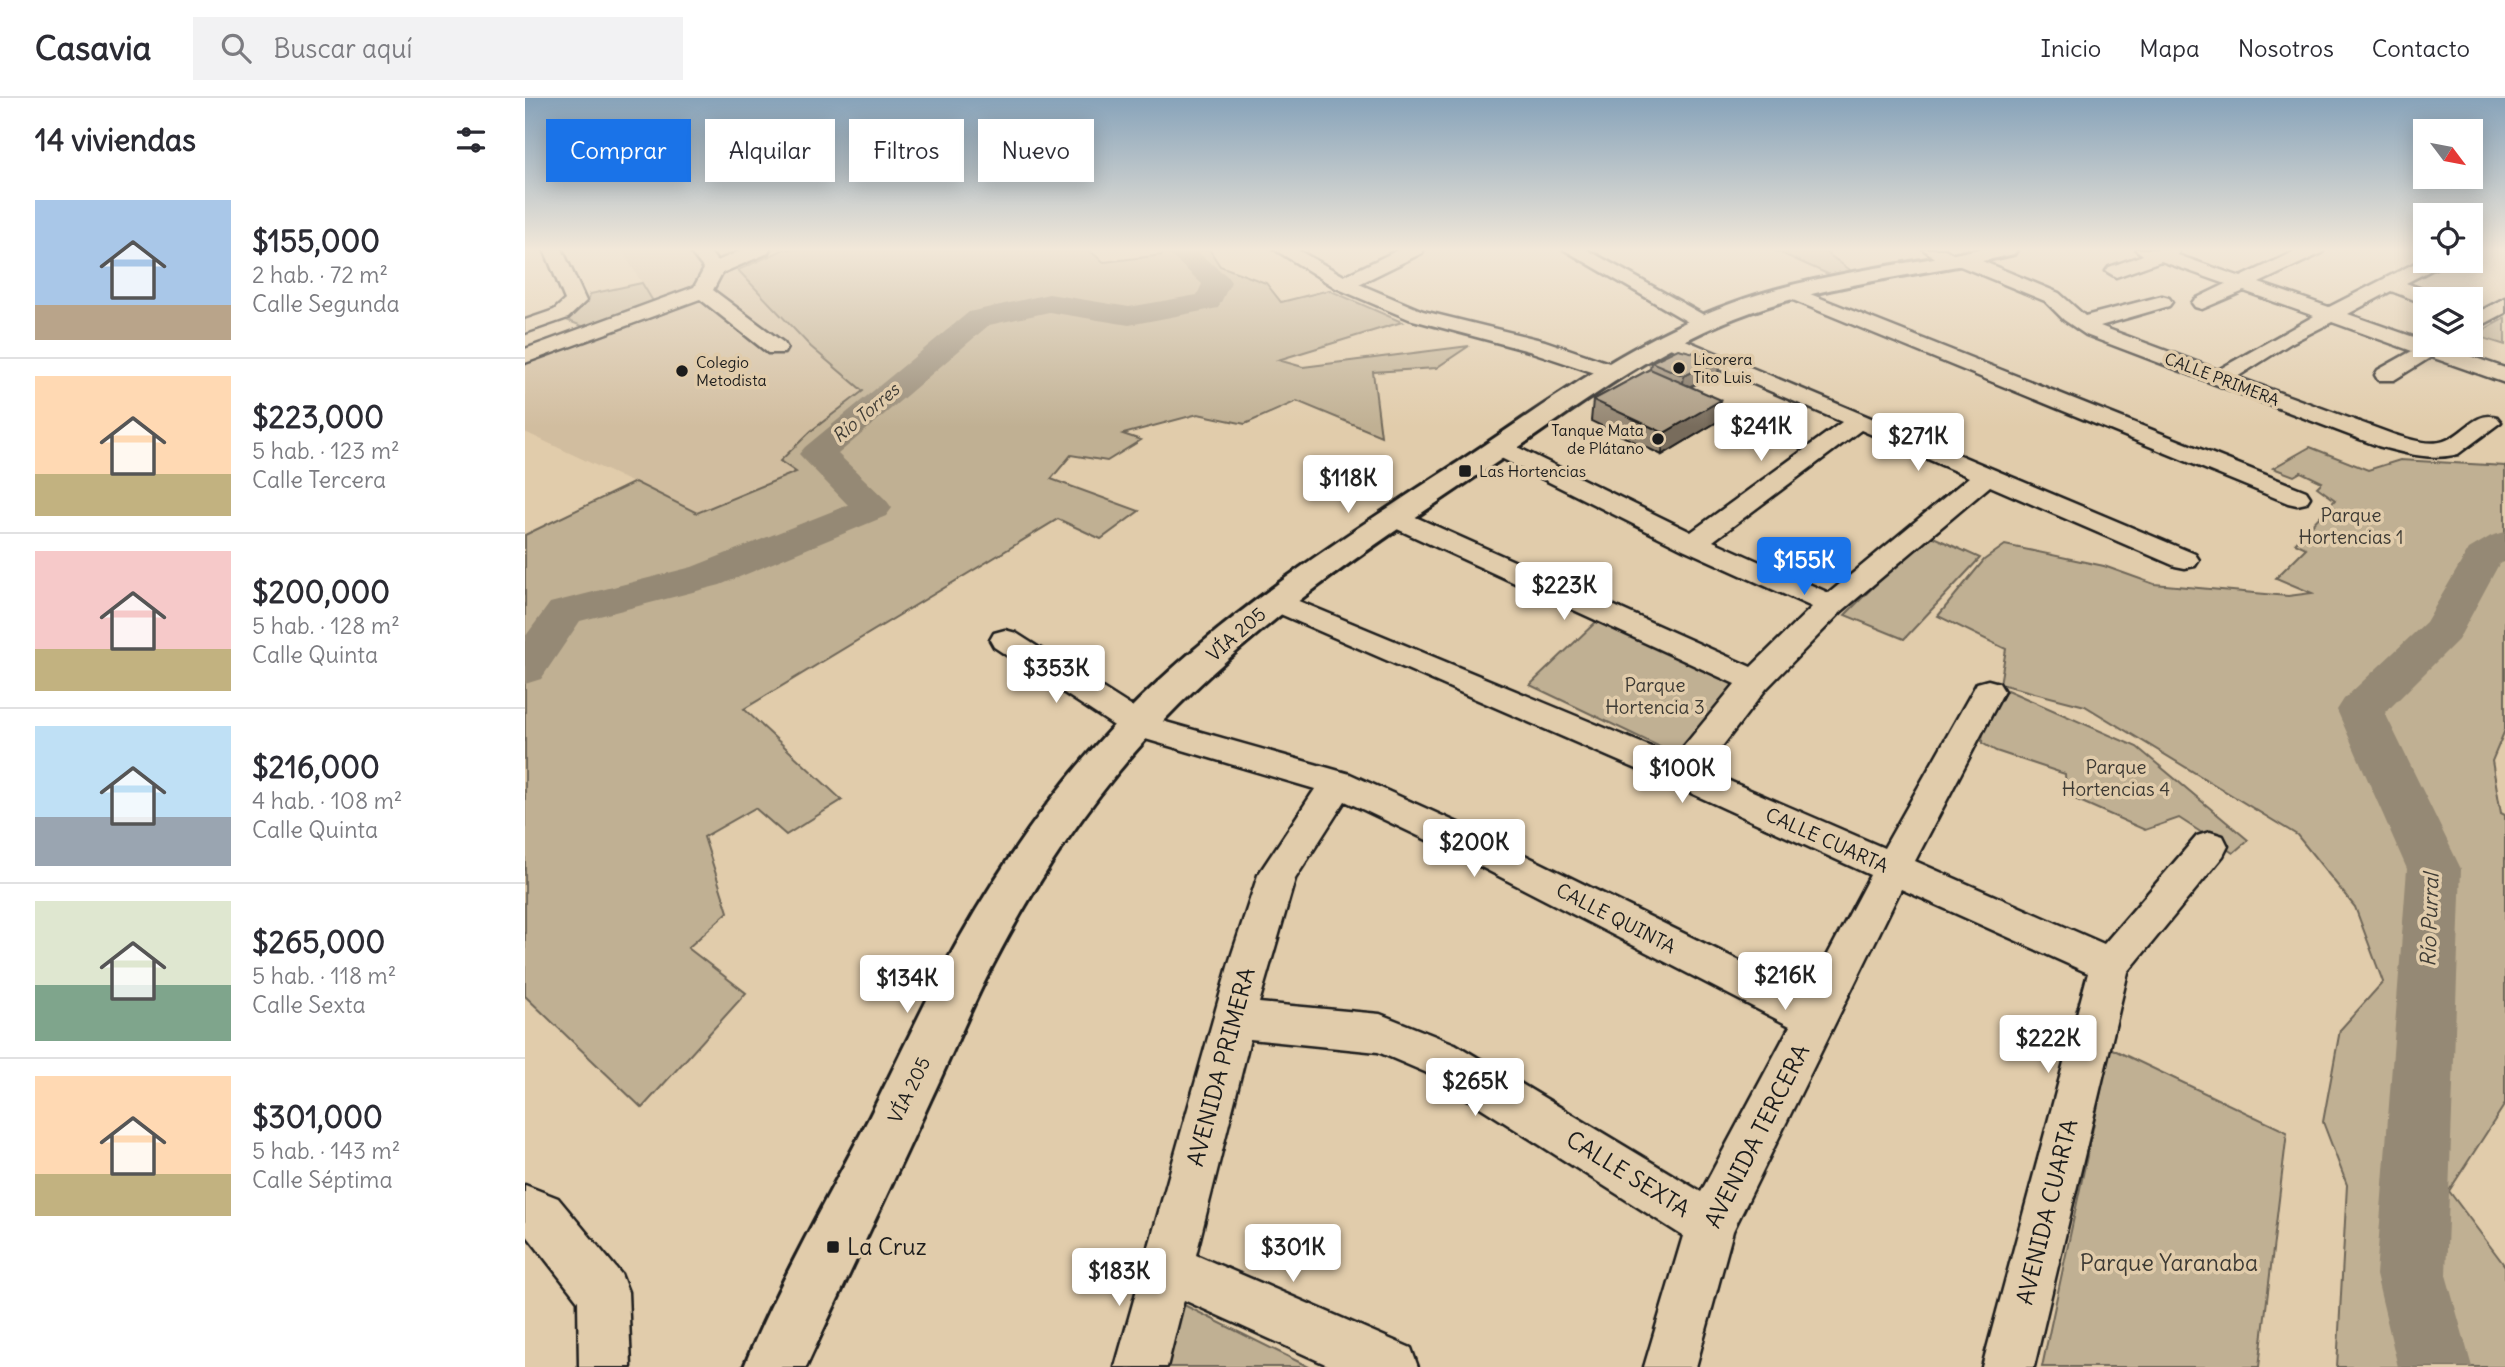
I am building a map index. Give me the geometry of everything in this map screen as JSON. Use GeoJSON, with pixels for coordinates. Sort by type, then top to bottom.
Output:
{"type":"FeatureCollection","features":[{"type":"Feature","properties":{"kind":"main road","name":"VÍA 205"},"geometry":{"type":"LineString","coordinates":[[774,1367],[985,936],[1043,843],[1094,774],[1137,725],[1233,633],[1354,542],[1612,372],[1702,323],[1744,308]]}},
{"type":"Feature","properties":{"kind":"street"},"geometry":{"type":"LineString","coordinates":[[525,327],[561,314],[568,308]]}},
{"type":"Feature","properties":{"kind":"street"},"geometry":{"type":"LineString","coordinates":[[525,356],[655,308]]}},
{"type":"Feature","properties":{"kind":"street"},"geometry":{"type":"LineString","coordinates":[[724,308],[776,348]]}},
{"type":"Feature","properties":{"kind":"street"},"geometry":{"type":"LineString","coordinates":[[1400,308],[1416,315],[1537,346],[1612,372]]}},
{"type":"Feature","properties":{"kind":"street"},"geometry":{"type":"LineString","coordinates":[[1676,308],[1702,323]]}},
{"type":"Feature","properties":{"kind":"street"},"geometry":{"type":"LineString","coordinates":[[1830,308],[2297,498]]}},
{"type":"Feature","properties":{"kind":"street","name":"CALLE PRIMERA"},"geometry":{"type":"LineString","coordinates":[[2064,308],[2094,331],[2387,441],[2421,449],[2449,449],[2496,416]]}},
{"type":"Feature","properties":{"kind":"street"},"geometry":{"type":"LineString","coordinates":[[2081,323],[2141,308]]}},
{"type":"Feature","properties":{"kind":"street"},"geometry":{"type":"LineString","coordinates":[[2316,308],[2413,340]]}},
{"type":"Feature","properties":{"kind":"street"},"geometry":{"type":"LineString","coordinates":[[2220,377],[2345,308]]}},
{"type":"Feature","properties":{"kind":"street"},"geometry":{"type":"LineString","coordinates":[[1671,340],[1985,477],[2185,560]]}},
{"type":"Feature","properties":{"kind":"street"},"geometry":{"type":"LineString","coordinates":[[2386,375],[2416,357]]}},
{"type":"Feature","properties":{"kind":"street"},"geometry":{"type":"LineString","coordinates":[[2458,357],[2505,376]]}},
{"type":"Feature","properties":{"kind":"street"},"geometry":{"type":"LineString","coordinates":[[1693,542],[1857,422]]}},
{"type":"Feature","properties":{"kind":"street"},"geometry":{"type":"LineString","coordinates":[[1500,448],[1693,542],[1832,605]]}},
{"type":"Feature","properties":{"kind":"street"},"geometry":{"type":"LineString","coordinates":[[1681,774],[1755,681],[1832,605],[1985,477]]}},
{"type":"Feature","properties":{"kind":"street"},"geometry":{"type":"LineString","coordinates":[[1393,517],[1755,681]]}},
{"type":"Feature","properties":{"kind":"street","name":"CALLE CUARTA"},"geometry":{"type":"LineString","coordinates":[[1274,601],[1681,774],[2110,965]]}},
{"type":"Feature","properties":{"kind":"street","name":"CALLE QUINTA"},"geometry":{"type":"LineString","coordinates":[[1005,640],[1137,725],[1338,783],[1465,842],[1817,1019]]}},
{"type":"Feature","properties":{"kind":"street","name":"AVENIDA TERCERA"},"geometry":{"type":"LineString","coordinates":[[1670,1367],[1710,1225],[1892,869],[1988,691]]}},
{"type":"Feature","properties":{"kind":"street","name":"AVENIDA PRIMERA"},"geometry":{"type":"LineString","coordinates":[[1140,1367],[1249,963],[1277,875],[1338,783]]}},
{"type":"Feature","properties":{"kind":"street","name":"AVENIDA CUARTA"},"geometry":{"type":"LineString","coordinates":[[2008,1367],[2110,965],[2210,846]]}},
{"type":"Feature","properties":{"kind":"street","name":"CALLE SEXTA"},"geometry":{"type":"LineString","coordinates":[[1235,1019],[1380,1034],[1440,1058],[1710,1225]]}},
{"type":"Feature","properties":{"kind":"street"},"geometry":{"type":"LineString","coordinates":[[525,1209],[541,1215],[603,1292],[605,1367]]}},
{"type":"Feature","properties":{"kind":"street"},"geometry":{"type":"LineString","coordinates":[[1166,1268],[1392,1367]]}},
{"type":"Feature","properties":{"kind":"shaded area","name":"Colegio Metodista"},"geometry":{"type":"Polygon","coordinates":[[[640,308],[774,308],[811,347],[863,391],[811,431],[781,461],[797,472],[697,513],[525,432],[525,351],[640,308]]]}},
{"type":"Feature","properties":{"kind":"green space"},"geometry":{"type":"Polygon","coordinates":[[[578,308],[640,308],[587,328],[561,318],[578,308]]]}},
{"type":"Feature","properties":{"kind":"green space"},"geometry":{"type":"Polygon","coordinates":[[[774,308],[1371,308],[1402,322],[1278,360],[1303,367],[1469,346],[1436,368],[1373,372],[1381,436],[1297,401],[1245,424],[1198,414],[1123,434],[1141,440],[1107,461],[1071,455],[1051,479],[1139,511],[1101,539],[1058,519],[744,709],[842,800],[786,835],[755,808],[704,837],[728,912],[688,948],[746,993],[642,1108],[525,996],[525,535],[635,482],[697,513],[796,472],[780,461],[811,431],[863,391],[811,347],[774,308]]]}},
{"type":"Feature","properties":{"kind":"green space"},"geometry":{"type":"Polygon","coordinates":[[[2505,318],[2505,345],[2483,338],[2483,330],[2505,318]]]}},
{"type":"Feature","properties":{"kind":"green space","name":"Parque Hortencias 1"},"geometry":{"type":"Polygon","coordinates":[[[2310,447],[2368,470],[2400,460],[2505,466],[2505,730],[2492,761],[2501,813],[2505,815],[2505,1104],[2449,1191],[2505,1266],[2505,1367],[2337,1367],[2347,1185],[2323,1122],[2340,1030],[2383,982],[2355,907],[2297,835],[2085,706],[2000,684],[2006,649],[1938,616],[1984,560],[2005,545],[2104,566],[2154,584],[2288,596],[2312,593],[2276,578],[2306,548],[2295,543],[2335,500],[2317,487],[2322,482],[2301,472],[2294,476],[2273,468],[2310,447]]]}},
{"type":"Feature","properties":{"kind":"green space"},"geometry":{"type":"Polygon","coordinates":[[[1931,536],[1980,558],[1904,639],[1845,615],[1880,580],[1931,536]]]}},
{"type":"Feature","properties":{"kind":"green space","name":"Parque Hortencia 3"},"geometry":{"type":"Polygon","coordinates":[[[1598,620],[1740,686],[1679,756],[1530,685],[1598,620]]]}},
{"type":"Feature","properties":{"kind":"green space","name":"Parque Hortencias 4"},"geometry":{"type":"Polygon","coordinates":[[[2007,690],[2137,747],[2248,840],[2233,853],[2179,818],[2145,830],[2066,795],[2065,774],[1996,751],[1982,743],[1983,728],[2007,690]]]}},
{"type":"Feature","properties":{"kind":"green space","name":"Parque Yaranaba"},"geometry":{"type":"Polygon","coordinates":[[[2110,1048],[2287,1132],[2259,1367],[2042,1367],[2110,1048]]]}},
{"type":"Feature","properties":{"kind":"green space"},"geometry":{"type":"Polygon","coordinates":[[[1180,1303],[1309,1367],[1164,1367],[1180,1303]]]}},
{"type":"Feature","properties":{"kind":"building"},"geometry":{"type":"Polygon","coordinates":[[[1678,349],[1720,359],[1684,376],[1651,362],[1678,349]]]}},
{"type":"Feature","properties":{"kind":"building"},"geometry":{"type":"Polygon","coordinates":[[[1650,369],[1721,400],[1664,433],[1593,400],[1650,369]]]}},
{"type":"Feature","properties":{"kind":"waterway","name":"Río Torres"},"geometry":{"type":"LineString","coordinates":[[525,669],[565,612],[706,576],[873,508],[817,454],[979,318],[1025,308]]}},
{"type":"Feature","properties":{"kind":"waterway","name":"Río Torres"},"geometry":{"type":"LineString","coordinates":[[1081,308],[1129,316],[1173,308]]}},
{"type":"Feature","properties":{"kind":"waterway","name":"Río Purral"},"geometry":{"type":"LineString","coordinates":[[2435,1367],[2411,1275],[2434,869],[2360,710],[2443,630],[2483,557],[2505,544]]}},
{"type":"Feature","properties":{"kind":"place","name":"Licorera Tito Luis"},"geometry":{"type":"Point","coordinates":[1679,368]}},
{"type":"Feature","properties":{"kind":"place","name":"Colegio Metodista"},"geometry":{"type":"Point","coordinates":[682,371]}},
{"type":"Feature","properties":{"kind":"place","name":"Tanque Mata de Plátano"},"geometry":{"type":"Point","coordinates":[1658,439]}},
{"type":"Feature","properties":{"kind":"place","name":"Las Hortencias"},"geometry":{"type":"Point","coordinates":[1465,471]}},
{"type":"Feature","properties":{"kind":"place","name":"La Cruz"},"geometry":{"type":"Point","coordinates":[833,1247]}}]}
